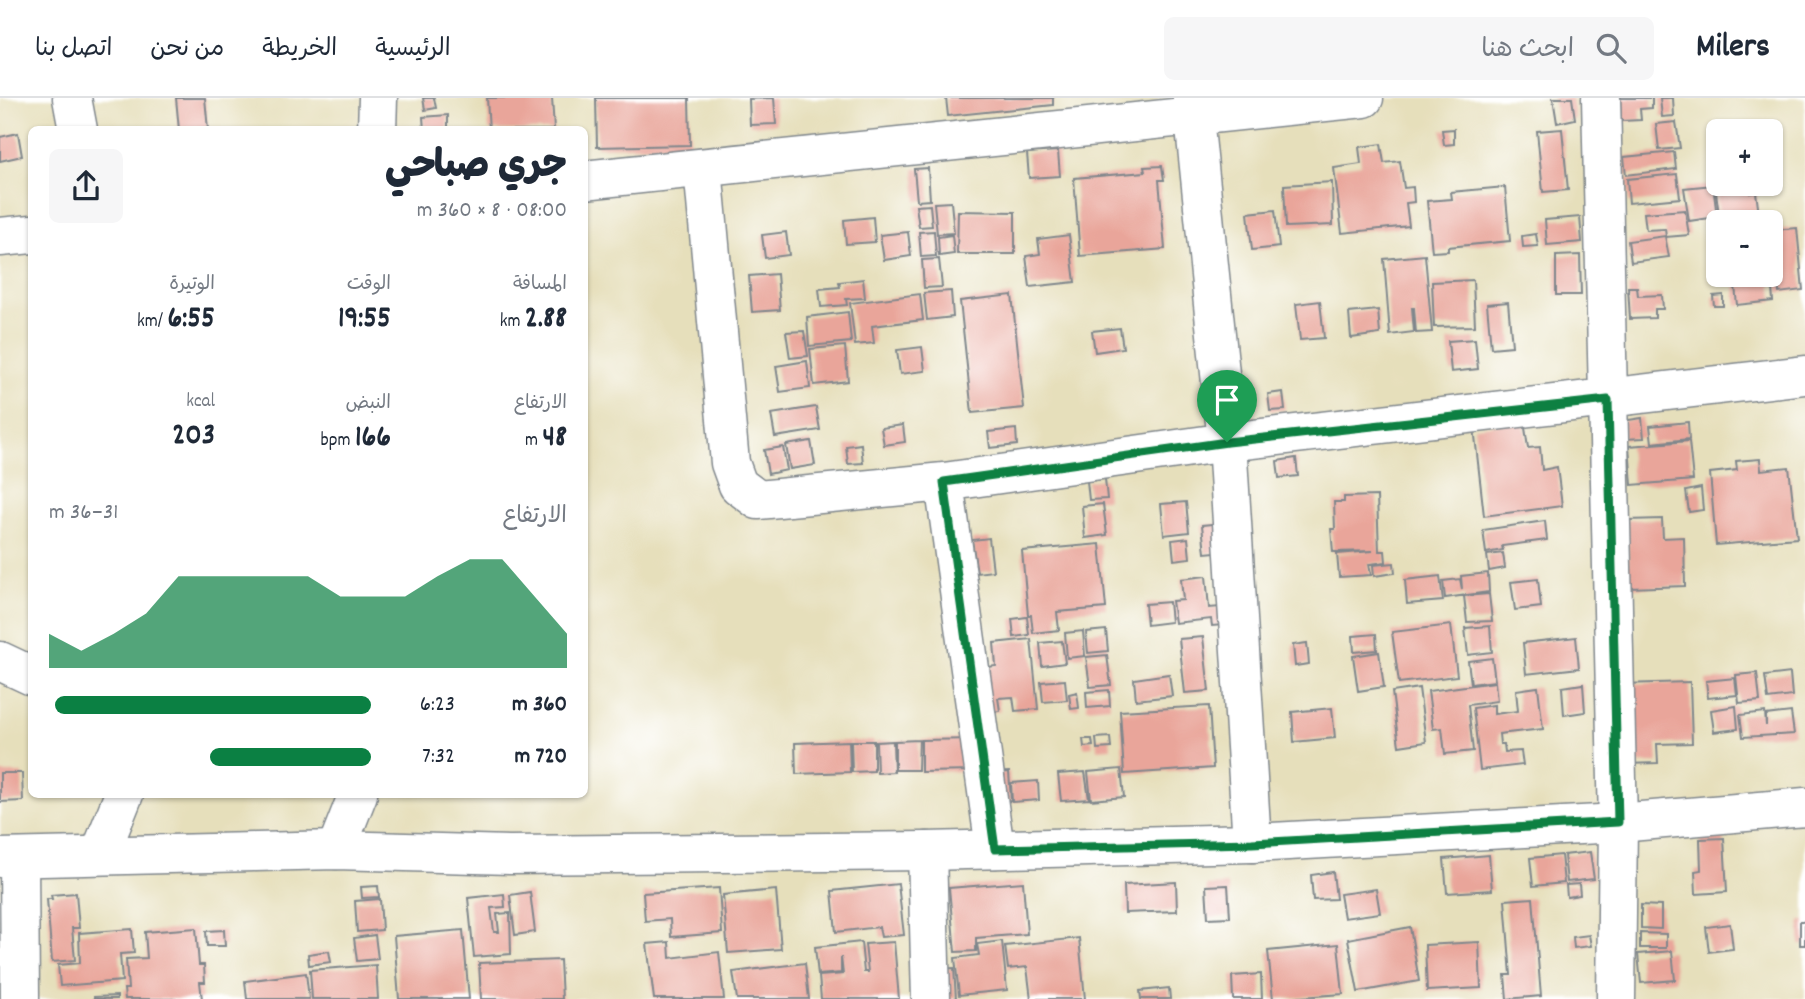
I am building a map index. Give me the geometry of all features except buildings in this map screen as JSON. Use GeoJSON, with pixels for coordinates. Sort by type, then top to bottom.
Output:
{"type":"FeatureCollection","features":[{"type":"Feature","properties":{"kind":"street"},"geometry":{"type":"LineString","coordinates":[[72,98],[77,126]]}},
{"type":"Feature","properties":{"kind":"street"},"geometry":{"type":"LineString","coordinates":[[377,126],[378,98]]}},
{"type":"Feature","properties":{"kind":"street"},"geometry":{"type":"LineString","coordinates":[[588,180],[703,169],[1193,107],[1364,98]]}},
{"type":"Feature","properties":{"kind":"street"},"geometry":{"type":"LineString","coordinates":[[1601,98],[1618,822],[1616,999]]}},
{"type":"Feature","properties":{"kind":"street"},"geometry":{"type":"LineString","coordinates":[[1193,107],[1227,442],[1252,843]]}},
{"type":"Feature","properties":{"kind":"street"},"geometry":{"type":"LineString","coordinates":[[703,169],[730,463],[738,485],[758,500],[944,482],[1227,442],[1608,400],[1805,375]]}},
{"type":"Feature","properties":{"kind":"street"},"geometry":{"type":"LineString","coordinates":[[0,237],[28,234]]}},
{"type":"Feature","properties":{"kind":"street"},"geometry":{"type":"LineString","coordinates":[[944,482],[995,849]]}},
{"type":"Feature","properties":{"kind":"street"},"geometry":{"type":"LineString","coordinates":[[0,661],[28,674]]}},
{"type":"Feature","properties":{"kind":"street"},"geometry":{"type":"LineString","coordinates":[[100,855],[122,798]]}},
{"type":"Feature","properties":{"kind":"street"},"geometry":{"type":"LineString","coordinates":[[336,850],[356,798]]}},
{"type":"Feature","properties":{"kind":"street"},"geometry":{"type":"LineString","coordinates":[[20,999],[10,858],[336,850],[510,855],[927,851],[1252,843],[1618,822],[1805,807]]}},
{"type":"Feature","properties":{"kind":"street"},"geometry":{"type":"LineString","coordinates":[[927,851],[931,999]]}},
{"type":"Feature","properties":{"kind":"route"},"geometry":{"type":"LineString","coordinates":[[1608,400],[1618,822],[1252,843],[995,849],[944,482],[1227,442],[1608,400]]}}]}
